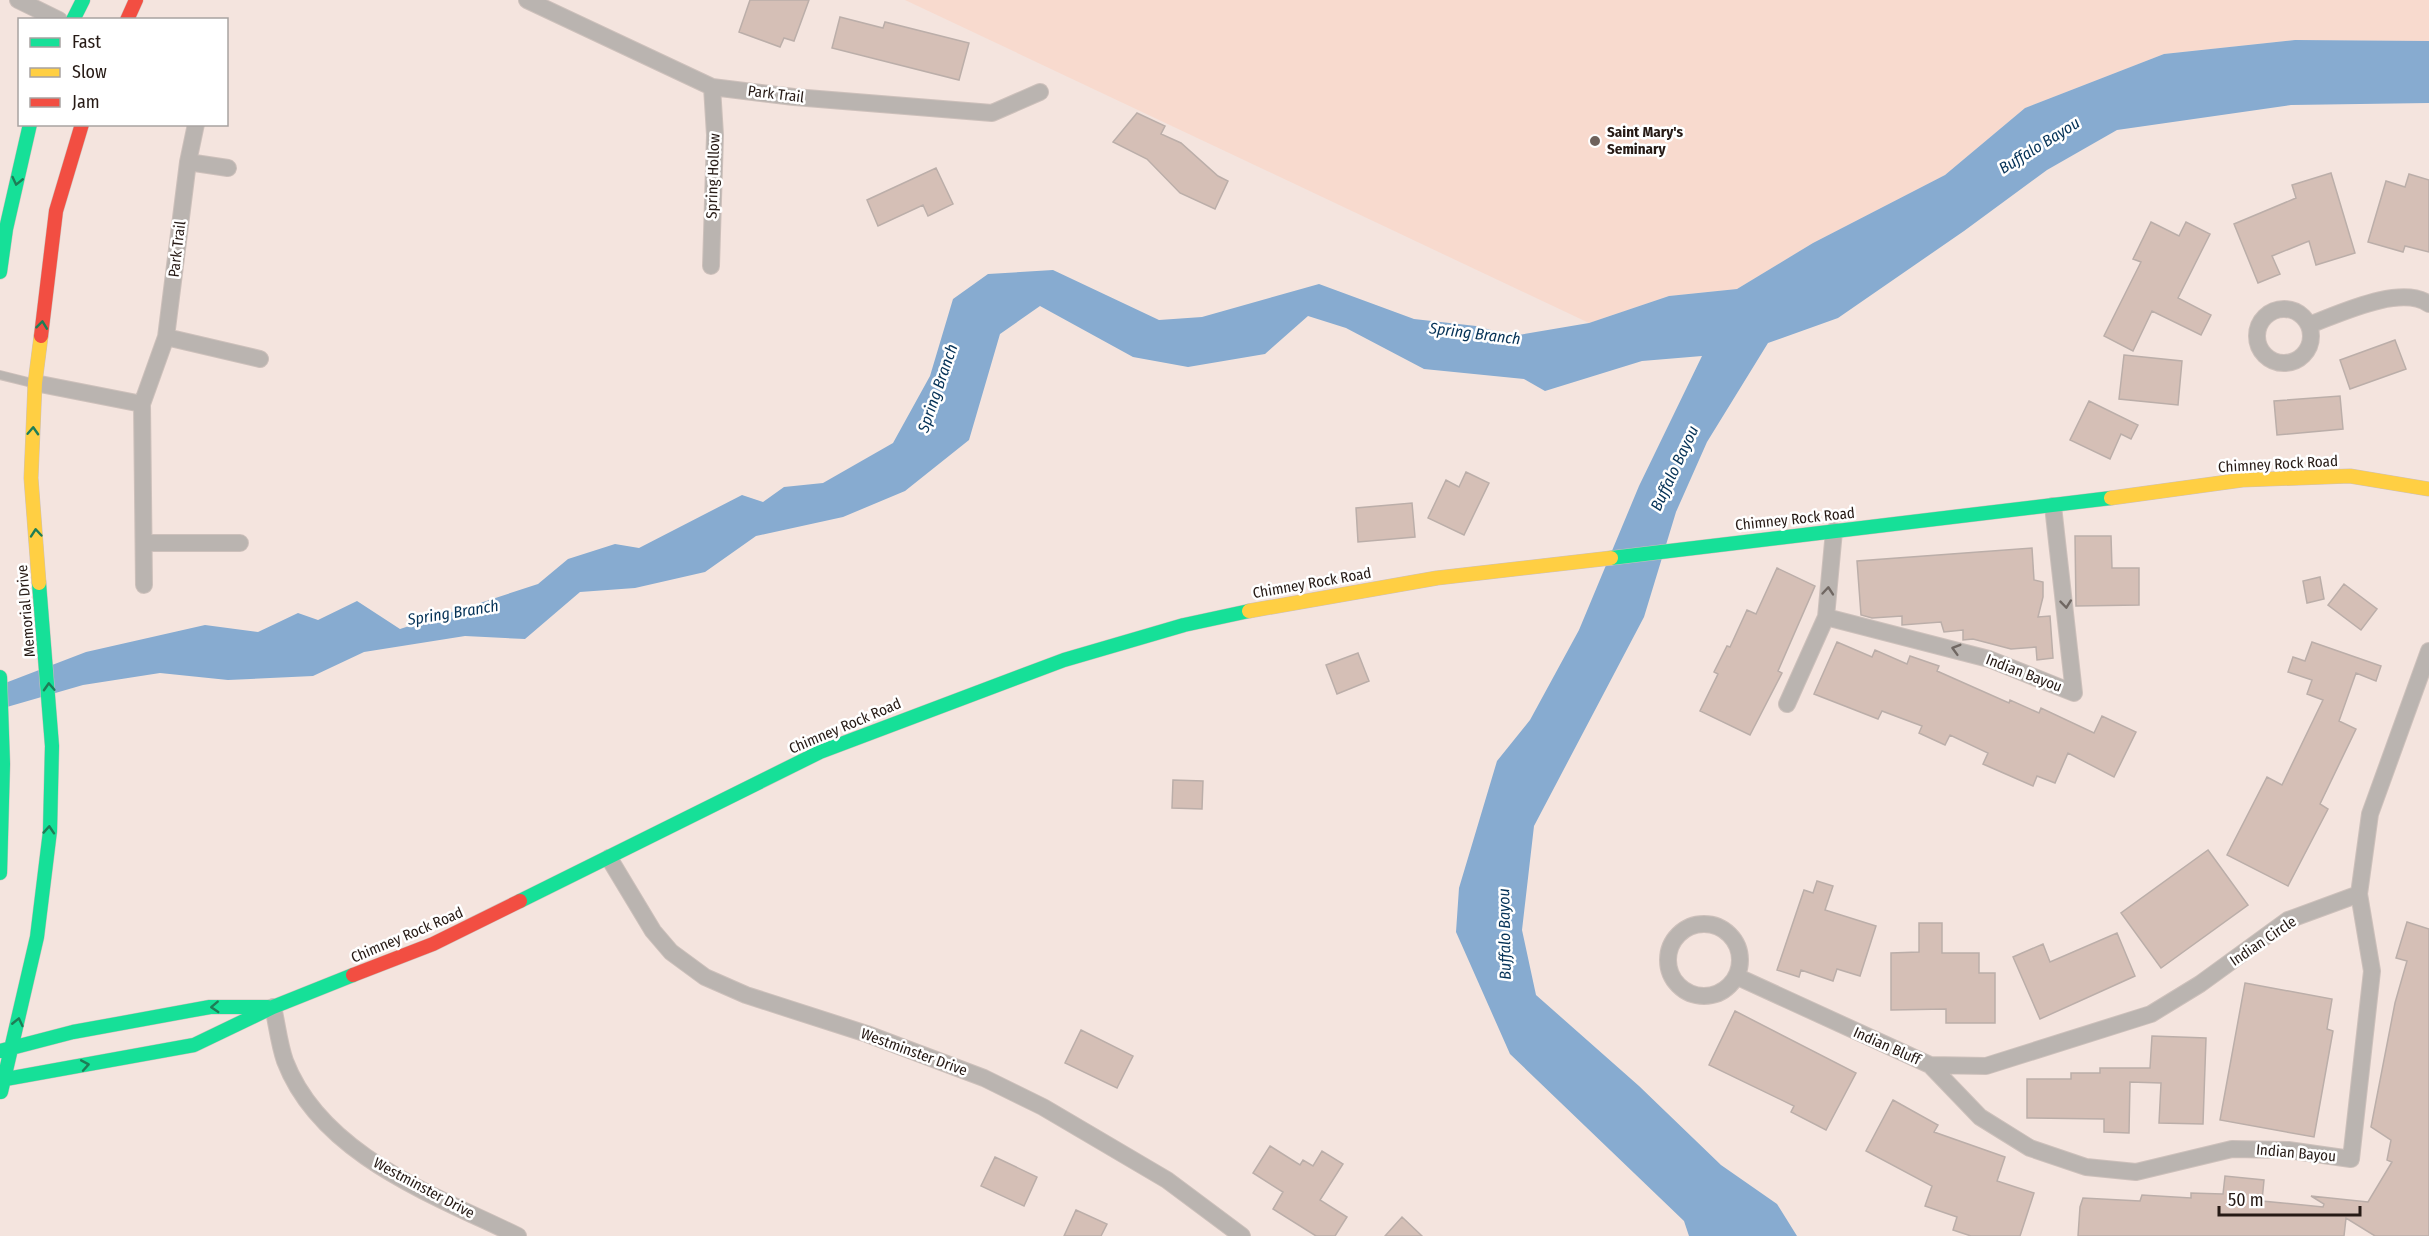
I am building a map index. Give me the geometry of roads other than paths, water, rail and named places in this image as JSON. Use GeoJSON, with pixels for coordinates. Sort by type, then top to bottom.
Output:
{"type":"FeatureCollection","features":[{"type":"Feature","properties":{"kind":"main road"},"geometry":{"type":"LineString","coordinates":[[74,18],[83,0]]}},
{"type":"Feature","properties":{"kind":"main road"},"geometry":{"type":"LineString","coordinates":[[128,18],[136,0]]}},
{"type":"Feature","properties":{"kind":"main road"},"geometry":{"type":"LineString","coordinates":[[0,272],[6,229],[30,126]]}},
{"type":"Feature","properties":{"kind":"main road","name":"Memorial Drive"},"geometry":{"type":"LineString","coordinates":[[0,1094],[6,1049],[37,937],[50,831],[52,746],[31,478],[35,383],[56,211],[81,126]]}},
{"type":"Feature","properties":{"kind":"main road","name":"Chimney Rock Road"},"geometry":{"type":"LineString","coordinates":[[3,1080],[194,1045],[273,1006],[433,944],[820,752],[1064,660],[1184,625],[1284,603],[1437,578],[1485,575],[1766,538],[2053,506],[2242,480],[2350,476],[2429,488]]}},
{"type":"Feature","properties":{"kind":"main road"},"geometry":{"type":"LineString","coordinates":[[0,677],[3,764],[0,873]]}},
{"type":"Feature","properties":{"kind":"main road","name":"Chimney Rock Road"},"geometry":{"type":"LineString","coordinates":[[6,1049],[73,1032],[210,1007],[273,1006]]}},
{"type":"Feature","properties":{"kind":"street"},"geometry":{"type":"LineString","coordinates":[[18,0],[55,18]]}},
{"type":"Feature","properties":{"kind":"street","name":"Park Trail"},"geometry":{"type":"LineString","coordinates":[[527,0],[712,87],[794,97],[992,113],[1040,92]]}},
{"type":"Feature","properties":{"kind":"street","name":"Spring Hollow"},"geometry":{"type":"LineString","coordinates":[[711,266],[715,135],[712,87]]}},
{"type":"Feature","properties":{"kind":"street","name":"Park Trail"},"geometry":{"type":"LineString","coordinates":[[144,585],[142,404],[166,337],[188,162],[196,126]]}},
{"type":"Feature","properties":{"kind":"street"},"geometry":{"type":"LineString","coordinates":[[188,162],[228,168]]}},
{"type":"Feature","properties":{"kind":"street"},"geometry":{"type":"LineString","coordinates":[[2309,325],[2377,300],[2419,297],[2429,304]]}},
{"type":"Feature","properties":{"kind":"street"},"geometry":{"type":"LineString","coordinates":[[166,337],[260,359]]}},
{"type":"Feature","properties":{"kind":"street"},"geometry":{"type":"LineString","coordinates":[[35,383],[142,404]]}},
{"type":"Feature","properties":{"kind":"street","name":"Indian Bayou"},"geometry":{"type":"LineString","coordinates":[[1826,617],[1989,659],[2074,693],[2053,506]]}},
{"type":"Feature","properties":{"kind":"street"},"geometry":{"type":"LineString","coordinates":[[1787,704],[1826,617],[1834,531]]}},
{"type":"Feature","properties":{"kind":"street"},"geometry":{"type":"LineString","coordinates":[[145,543],[240,543]]}},
{"type":"Feature","properties":{"kind":"street"},"geometry":{"type":"LineString","coordinates":[[2359,894],[2370,814],[2429,651]]}},
{"type":"Feature","properties":{"kind":"street","name":"Westminster Drive"},"geometry":{"type":"LineString","coordinates":[[609,858],[653,931],[671,952],[705,977],[746,995],[867,1034],[984,1078],[1043,1107],[1167,1180],[1242,1236]]}},
{"type":"Feature","properties":{"kind":"street","name":"Indian Bayou"},"geometry":{"type":"LineString","coordinates":[[2086,1167],[2136,1172],[2232,1149],[2288,1150],[2351,1159],[2372,971],[2359,894]]}},
{"type":"Feature","properties":{"kind":"street","name":"Indian Circle"},"geometry":{"type":"LineString","coordinates":[[1930,1065],[1986,1066],[2151,1014],[2200,984],[2288,920],[2359,894]]}},
{"type":"Feature","properties":{"kind":"street"},"geometry":{"type":"LineString","coordinates":[[1712,924],[1724,929],[1739,949],[1737,977],[1721,991],[1706,996],[1683,989],[1674,980],[1669,968],[1671,945],[1688,927],[1712,924]]}},
{"type":"Feature","properties":{"kind":"street","name":"Indian Bluff"},"geometry":{"type":"LineString","coordinates":[[1737,977],[1930,1065],[1980,1117],[2030,1148],[2086,1167]]}},
{"type":"Feature","properties":{"kind":"street","name":"Westminster Drive"},"geometry":{"type":"LineString","coordinates":[[273,1006],[285,1061],[310,1104],[338,1136],[382,1170],[518,1236]]}},
{"type":"Feature","properties":{"kind":"lane"},"geometry":{"type":"LineString","coordinates":[[0,375],[35,383]]}},
{"type":"Feature","properties":{"kind":"water"},"geometry":{"type":"Polygon","coordinates":[[[2295,40],[2429,41],[2429,103],[2291,105],[2117,130],[2047,170],[1964,231],[1838,318],[1768,343],[1707,442],[1676,512],[1644,617],[1534,826],[1522,930],[1536,995],[1639,1086],[1721,1165],[1777,1204],[1797,1236],[1689,1236],[1684,1221],[1510,1054],[1456,932],[1459,888],[1497,761],[1530,720],[1579,630],[1639,486],[1702,356],[1642,361],[1545,391],[1524,379],[1424,369],[1346,328],[1308,316],[1265,354],[1188,367],[1133,357],[1040,306],[1000,334],[969,440],[905,491],[843,517],[756,536],[705,572],[635,588],[580,592],[525,639],[465,636],[364,652],[313,676],[228,680],[160,673],[83,685],[0,709],[0,685],[86,652],[205,625],[258,632],[298,613],[318,620],[357,601],[400,629],[538,584],[568,559],[615,544],[639,548],[742,495],[763,502],[784,487],[823,483],[893,443],[930,376],[953,299],[988,274],[1053,270],[1159,320],[1202,317],[1319,284],[1414,319],[1476,326],[1513,336],[1589,323],[1669,296],[1737,289],[1813,243],[1945,175],[2025,108],[2164,54],[2295,40]]]}},
{"type":"Feature","properties":{"kind":"place","name":"Saint Mary's Seminary"},"geometry":{"type":"Point","coordinates":[1595,141]}},
{"type":"Feature","properties":{"kind":"water label","name":"Buffalo Bayou"},"geometry":{"type":"Point","coordinates":[2039,145]}},
{"type":"Feature","properties":{"kind":"water label","name":"Spring Branch"},"geometry":{"type":"Point","coordinates":[1475,333]}},
{"type":"Feature","properties":{"kind":"water label","name":"Spring Branch"},"geometry":{"type":"Point","coordinates":[937,388]}},
{"type":"Feature","properties":{"kind":"water label","name":"Buffalo Bayou"},"geometry":{"type":"Point","coordinates":[1674,468]}},
{"type":"Feature","properties":{"kind":"water label","name":"Spring Branch"},"geometry":{"type":"Point","coordinates":[453,612]}},
{"type":"Feature","properties":{"kind":"water label","name":"Buffalo Bayou"},"geometry":{"type":"Point","coordinates":[1504,934]}}]}
